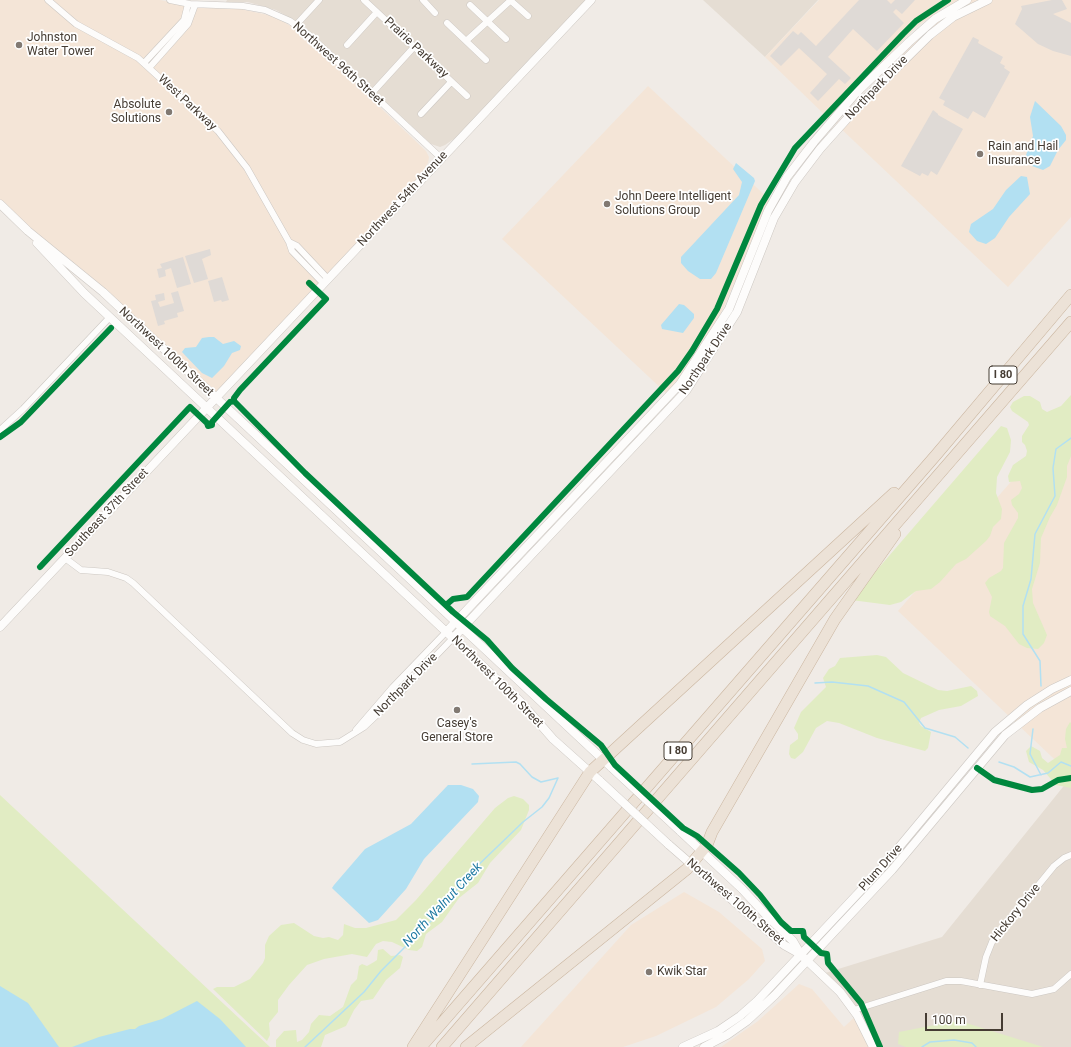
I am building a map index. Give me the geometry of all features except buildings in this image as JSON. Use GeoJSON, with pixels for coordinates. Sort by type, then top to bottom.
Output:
{"type":"FeatureCollection","features":[{"type":"Feature","properties":{"kind":"highway","name":"I 80"},"geometry":{"type":"LineString","coordinates":[[421,1047],[936,455],[1071,296]]}},
{"type":"Feature","properties":{"kind":"highway","name":"I 80"},"geometry":{"type":"LineString","coordinates":[[442,1047],[946,464],[1071,322]]}},
{"type":"Feature","properties":{"kind":"highway"},"geometry":{"type":"LineString","coordinates":[[413,1047],[590,772],[602,759],[936,455]]}},
{"type":"Feature","properties":{"kind":"highway"},"geometry":{"type":"LineString","coordinates":[[466,1047],[691,864],[707,845],[712,832],[835,619],[860,582],[946,464]]}},
{"type":"Feature","properties":{"kind":"street","name":"West Parkway"},"geometry":{"type":"LineString","coordinates":[[48,0],[76,24],[131,53],[144,62],[218,131],[247,168],[289,242],[297,246],[326,282]]}},
{"type":"Feature","properties":{"kind":"street","name":"Northwest 96th Street"},"geometry":{"type":"LineString","coordinates":[[170,0],[243,6],[266,10],[296,25],[309,35],[441,158]]}},
{"type":"Feature","properties":{"kind":"street"},"geometry":{"type":"LineString","coordinates":[[296,25],[319,0]]}},
{"type":"Feature","properties":{"kind":"street","name":"Prairie Parkway"},"geometry":{"type":"LineString","coordinates":[[364,0],[467,96]]}},
{"type":"Feature","properties":{"kind":"street"},"geometry":{"type":"LineString","coordinates":[[423,0],[435,13]]}},
{"type":"Feature","properties":{"kind":"street"},"geometry":{"type":"LineString","coordinates":[[466,41],[510,0],[528,16]]}},
{"type":"Feature","properties":{"kind":"street","name":"Northwest 54th Avenue"},"geometry":{"type":"LineString","coordinates":[[215,399],[591,0]]}},
{"type":"Feature","properties":{"kind":"street","name":"Northpark Drive"},"geometry":{"type":"LineString","coordinates":[[354,733],[392,688],[680,384],[729,309],[768,211],[787,177],[814,142],[856,93],[924,29],[947,11],[967,0]]}},
{"type":"Feature","properties":{"kind":"street","name":"Northpark Drive"},"geometry":{"type":"LineString","coordinates":[[65,558],[81,570],[108,572],[126,578],[133,583],[297,738],[309,743],[324,745],[340,742],[364,727],[399,694],[686,391],[729,326],[743,298],[774,218],[795,182],[840,126],[915,49],[953,17],[988,0]]}},
{"type":"Feature","properties":{"kind":"street"},"geometry":{"type":"LineString","coordinates":[[144,62],[184,20],[192,3]]}},
{"type":"Feature","properties":{"kind":"street"},"geometry":{"type":"LineString","coordinates":[[149,68],[188,24],[192,3]]}},
{"type":"Feature","properties":{"kind":"street"},"geometry":{"type":"LineString","coordinates":[[470,5],[506,39]]}},
{"type":"Feature","properties":{"kind":"street"},"geometry":{"type":"LineString","coordinates":[[347,45],[378,12]]}},
{"type":"Feature","properties":{"kind":"street"},"geometry":{"type":"LineString","coordinates":[[447,23],[486,60]]}},
{"type":"Feature","properties":{"kind":"street"},"geometry":{"type":"LineString","coordinates":[[372,93],[414,47]]}},
{"type":"Feature","properties":{"kind":"street"},"geometry":{"type":"LineString","coordinates":[[421,114],[452,82]]}},
{"type":"Feature","properties":{"kind":"street"},"geometry":{"type":"LineString","coordinates":[[787,177],[795,182]]}},
{"type":"Feature","properties":{"kind":"street","name":"Northwest 100th Street"},"geometry":{"type":"LineString","coordinates":[[0,204],[28,231],[84,276],[702,851],[793,941],[800,954]]}},
{"type":"Feature","properties":{"kind":"street","name":"Northwest 100th Street"},"geometry":{"type":"LineString","coordinates":[[28,231],[84,293],[524,705],[554,739],[668,844],[784,945],[800,954]]}},
{"type":"Feature","properties":{"kind":"street"},"geometry":{"type":"LineString","coordinates":[[0,430],[23,409],[110,317]]}},
{"type":"Feature","properties":{"kind":"street","name":"Southeast 37th Street"},"geometry":{"type":"LineString","coordinates":[[0,627],[215,399]]}},
{"type":"Feature","properties":{"kind":"street"},"geometry":{"type":"LineString","coordinates":[[646,420],[653,426]]}},
{"type":"Feature","properties":{"kind":"street"},"geometry":{"type":"LineString","coordinates":[[544,527],[551,534]]}},
{"type":"Feature","properties":{"kind":"street","name":"Plum Drive"},"geometry":{"type":"LineString","coordinates":[[683,1047],[718,1031],[740,1016],[757,1001],[890,860],[995,732],[1032,702],[1071,680]]}},
{"type":"Feature","properties":{"kind":"street","name":"Plum Drive"},"geometry":{"type":"LineString","coordinates":[[704,1047],[727,1035],[747,1021],[807,960],[892,870],[1005,735],[1040,708],[1071,691]]}},
{"type":"Feature","properties":{"kind":"street","name":"Hickory Drive"},"geometry":{"type":"LineString","coordinates":[[980,984],[986,957],[992,942],[1054,866],[1064,858],[1071,855]]}},
{"type":"Feature","properties":{"kind":"street"},"geometry":{"type":"LineString","coordinates":[[800,954],[840,992],[854,1010],[873,1047]]}},
{"type":"Feature","properties":{"kind":"street"},"geometry":{"type":"LineString","coordinates":[[854,1010],[946,981],[980,984],[1024,993],[1039,993],[1054,989],[1071,974]]}},
{"type":"Feature","properties":{"kind":"shaded area"},"geometry":{"type":"Polygon","coordinates":[[[0,0],[160,0],[199,8],[240,9],[268,15],[284,22],[303,34],[426,151],[429,157],[428,163],[419,177],[217,392],[208,394],[0,202],[0,0]]]}},
{"type":"Feature","properties":{"kind":"shaded area"},"geometry":{"type":"Polygon","coordinates":[[[227,0],[586,0],[458,136],[440,147],[431,144],[304,26],[276,10],[248,2],[226,2],[227,0]]]}},
{"type":"Feature","properties":{"kind":"shaded area"},"geometry":{"type":"Polygon","coordinates":[[[703,0],[818,0],[765,57],[703,0]]]}},
{"type":"Feature","properties":{"kind":"shaded area"},"geometry":{"type":"Polygon","coordinates":[[[819,0],[1071,0],[1071,217],[1008,287],[836,124],[911,46],[936,23],[954,11],[948,5],[915,28],[829,119],[765,57],[819,0]]]}},
{"type":"Feature","properties":{"kind":"shaded area"},"geometry":{"type":"Polygon","coordinates":[[[859,0],[887,0],[891,4],[895,0],[915,0],[902,14],[896,9],[893,12],[904,23],[877,51],[853,29],[828,57],[851,78],[845,84],[839,79],[818,101],[810,93],[827,74],[799,48],[781,66],[770,56],[793,31],[798,35],[801,32],[816,46],[859,0]]]}},
{"type":"Feature","properties":{"kind":"shaded area"},"geometry":{"type":"Polygon","coordinates":[[[1052,0],[1062,0],[1067,9],[1053,14],[1071,23],[1071,56],[1053,51],[1038,44],[1015,24],[1022,9],[1021,6],[1052,0]]]}},
{"type":"Feature","properties":{"kind":"shaded area"},"geometry":{"type":"Polygon","coordinates":[[[973,37],[979,40],[978,43],[1003,57],[1000,63],[1010,72],[985,118],[973,111],[968,119],[943,105],[945,101],[939,98],[973,37]]]}},
{"type":"Feature","properties":{"kind":"shaded area"},"geometry":{"type":"Polygon","coordinates":[[[648,86],[771,201],[713,331],[703,341],[684,373],[666,393],[502,239],[648,86]]]}},
{"type":"Feature","properties":{"kind":"shaded area"},"geometry":{"type":"Polygon","coordinates":[[[933,110],[938,115],[963,129],[937,175],[931,171],[928,176],[922,173],[920,176],[901,166],[933,110]]]}},
{"type":"Feature","properties":{"kind":"shaded area"},"geometry":{"type":"Polygon","coordinates":[[[210,249],[211,255],[202,259],[208,279],[194,283],[185,256],[210,249]]]}},
{"type":"Feature","properties":{"kind":"shaded area"},"geometry":{"type":"Polygon","coordinates":[[[183,257],[191,284],[177,288],[171,268],[165,270],[166,276],[159,278],[157,269],[162,268],[160,264],[183,257]]]}},
{"type":"Feature","properties":{"kind":"shaded area"},"geometry":{"type":"Polygon","coordinates":[[[222,277],[229,300],[214,302],[208,281],[222,277]]]}},
{"type":"Feature","properties":{"kind":"shaded area"},"geometry":{"type":"Polygon","coordinates":[[[178,291],[184,311],[177,313],[178,317],[164,321],[165,324],[158,326],[151,301],[156,300],[155,295],[164,293],[165,300],[158,302],[160,307],[174,303],[171,293],[178,291]]]}},
{"type":"Feature","properties":{"kind":"shaded area"},"geometry":{"type":"Polygon","coordinates":[[[1071,413],[1071,775],[898,611],[1071,413]]]}},
{"type":"Feature","properties":{"kind":"shaded area"},"geometry":{"type":"Polygon","coordinates":[[[1071,777],[1071,1047],[873,1047],[865,1028],[822,974],[942,937],[1071,777]]]}},
{"type":"Feature","properties":{"kind":"shaded area"},"geometry":{"type":"Polygon","coordinates":[[[684,892],[719,912],[762,949],[765,961],[749,979],[716,1007],[656,1036],[623,1047],[521,1047],[631,925],[684,892]]]}},
{"type":"Feature","properties":{"kind":"shaded area"},"geometry":{"type":"Polygon","coordinates":[[[799,984],[812,989],[844,1027],[857,1015],[873,1047],[721,1047],[758,1021],[799,984]]]}},
{"type":"Feature","properties":{"kind":"green space"},"geometry":{"type":"Polygon","coordinates":[[[1071,395],[1071,456],[1067,466],[1067,477],[1057,505],[1041,538],[1040,563],[1032,589],[1033,603],[1047,635],[1044,643],[1038,649],[1027,648],[1019,644],[1005,626],[990,616],[989,612],[992,597],[985,583],[989,578],[1001,571],[1003,568],[1004,543],[1018,518],[1018,513],[1012,505],[1011,500],[1019,494],[1022,488],[1020,481],[1009,482],[1008,476],[1013,465],[1026,456],[1027,451],[1022,442],[1022,436],[1029,425],[1028,422],[1012,411],[1010,407],[1013,402],[1024,396],[1030,396],[1040,402],[1042,409],[1047,412],[1061,406],[1071,395]]]}},
{"type":"Feature","properties":{"kind":"green space"},"geometry":{"type":"Polygon","coordinates":[[[1001,426],[1007,428],[1011,440],[1010,452],[997,477],[996,493],[1002,509],[1001,519],[993,527],[990,536],[986,541],[966,559],[956,564],[940,582],[931,589],[916,591],[901,602],[890,605],[851,600],[1001,426]]]}},
{"type":"Feature","properties":{"kind":"green space"},"geometry":{"type":"Polygon","coordinates":[[[877,655],[886,657],[903,673],[938,690],[947,691],[971,686],[977,691],[978,696],[961,706],[939,710],[921,718],[919,723],[921,726],[931,732],[928,748],[925,751],[877,738],[839,723],[827,721],[816,728],[803,752],[795,759],[791,758],[789,754],[790,745],[798,739],[798,734],[794,728],[801,712],[826,687],[823,678],[829,669],[835,666],[840,658],[877,655]]]}},
{"type":"Feature","properties":{"kind":"green space"},"geometry":{"type":"Polygon","coordinates":[[[1070,722],[1071,788],[1056,785],[1043,770],[1029,762],[1026,751],[1031,746],[1040,751],[1042,758],[1048,763],[1060,755],[1062,748],[1067,748],[1065,739],[1066,729],[1070,722]]]}},
{"type":"Feature","properties":{"kind":"green space"},"geometry":{"type":"Polygon","coordinates":[[[0,795],[270,1047],[0,1047],[0,795]]]}},
{"type":"Feature","properties":{"kind":"green space"},"geometry":{"type":"Polygon","coordinates":[[[514,796],[523,799],[529,805],[529,810],[521,830],[490,863],[478,883],[459,898],[442,922],[426,934],[422,947],[417,951],[409,950],[392,942],[383,941],[376,944],[367,957],[352,954],[324,959],[307,965],[278,1000],[278,1012],[269,1023],[270,1035],[267,1041],[213,989],[217,987],[234,987],[250,979],[263,963],[265,958],[265,945],[269,936],[281,925],[294,923],[314,936],[323,938],[329,937],[338,940],[343,935],[344,924],[355,928],[366,928],[396,920],[416,900],[495,808],[508,798],[514,796]]]}},
{"type":"Feature","properties":{"kind":"green space"},"geometry":{"type":"Polygon","coordinates":[[[383,949],[391,956],[400,955],[403,957],[400,968],[386,980],[373,999],[361,1001],[354,1010],[346,1026],[325,1035],[321,1047],[276,1047],[276,1040],[284,1031],[296,1030],[297,1042],[302,1040],[309,1032],[311,1024],[319,1015],[330,1016],[343,1007],[351,985],[357,979],[359,966],[362,964],[367,966],[377,960],[378,950],[383,949]]]}},
{"type":"Feature","properties":{"kind":"green space"},"geometry":{"type":"Polygon","coordinates":[[[950,1022],[963,1022],[1043,1047],[906,1047],[898,1044],[899,1032],[950,1022]]]}},
{"type":"Feature","properties":{"kind":"water"},"geometry":{"type":"Polygon","coordinates":[[[1035,101],[1061,126],[1066,135],[1066,140],[1058,150],[1050,166],[1043,170],[1032,166],[1026,155],[1033,136],[1030,117],[1035,101]]]}},
{"type":"Feature","properties":{"kind":"water"},"geometry":{"type":"Polygon","coordinates":[[[736,163],[754,178],[755,181],[716,273],[711,279],[700,279],[688,271],[681,263],[681,257],[739,195],[742,182],[733,169],[736,163]]]}},
{"type":"Feature","properties":{"kind":"water"},"geometry":{"type":"Polygon","coordinates":[[[1021,176],[1027,177],[1030,194],[1009,217],[995,238],[986,244],[977,241],[969,232],[971,224],[993,209],[1006,190],[1021,176]]]}},
{"type":"Feature","properties":{"kind":"water"},"geometry":{"type":"Polygon","coordinates":[[[679,304],[684,305],[694,314],[694,318],[683,333],[662,329],[661,325],[679,304]]]}},
{"type":"Feature","properties":{"kind":"water"},"geometry":{"type":"Polygon","coordinates":[[[214,337],[223,344],[234,341],[241,346],[240,350],[232,353],[224,366],[212,378],[202,373],[182,352],[185,348],[196,347],[202,338],[214,337]]]}},
{"type":"Feature","properties":{"kind":"water"},"geometry":{"type":"Polygon","coordinates":[[[448,785],[461,785],[473,789],[479,796],[478,802],[424,859],[406,889],[378,920],[369,923],[332,888],[365,849],[411,824],[448,785]]]}},
{"type":"Feature","properties":{"kind":"water"},"geometry":{"type":"Polygon","coordinates":[[[0,986],[28,1003],[59,1047],[0,1047],[0,986]]]}},
{"type":"Feature","properties":{"kind":"water"},"geometry":{"type":"Polygon","coordinates":[[[197,1001],[220,1019],[246,1047],[72,1047],[99,1037],[135,1029],[139,1026],[162,1019],[197,1001]]]}},
{"type":"Feature","properties":{"kind":"waterway"},"geometry":{"type":"LineString","coordinates":[[1041,686],[1040,661],[1023,634],[1023,606],[1031,579],[1035,534],[1055,496],[1053,468],[1056,449],[1071,438]]}},
{"type":"Feature","properties":{"kind":"waterway","name":"North Walnut Creek"},"geometry":{"type":"LineString","coordinates":[[815,683],[832,682],[868,686],[904,702],[925,728],[955,737],[968,748]]}},
{"type":"Feature","properties":{"kind":"waterway"},"geometry":{"type":"LineString","coordinates":[[1033,729],[1030,754],[1041,775]]}},
{"type":"Feature","properties":{"kind":"waterway"},"geometry":{"type":"LineString","coordinates":[[472,764],[516,762],[520,764],[532,777],[541,782],[558,778]]}},
{"type":"Feature","properties":{"kind":"waterway","name":"North Walnut Creek"},"geometry":{"type":"LineString","coordinates":[[999,762],[1014,767],[1030,777],[1048,773],[1061,762],[1071,766]]}},
{"type":"Feature","properties":{"kind":"waterway","name":"North Walnut Creek"},"geometry":{"type":"LineString","coordinates":[[305,1047],[364,992],[381,971],[438,914],[469,874],[523,822],[542,807],[549,798],[558,778]]}},
{"type":"Feature","properties":{"kind":"waterway"},"geometry":{"type":"LineString","coordinates":[[922,1047],[930,1042],[954,1040],[972,1043],[976,1047]]}},
{"type":"Feature","properties":{"kind":"cycle path"},"geometry":{"type":"LineString","coordinates":[[446,605],[453,599],[467,597],[678,371],[692,351],[717,309],[761,205],[795,148],[916,21],[948,0]]}},
{"type":"Feature","properties":{"kind":"cycle path"},"geometry":{"type":"LineString","coordinates":[[234,401],[234,398],[240,390],[326,299],[309,283]]}},
{"type":"Feature","properties":{"kind":"cycle path"},"geometry":{"type":"LineString","coordinates":[[0,437],[21,422],[111,328]]}},
{"type":"Feature","properties":{"kind":"cycle path"},"geometry":{"type":"LineString","coordinates":[[234,401],[305,473],[453,612],[487,640],[512,668],[601,745],[615,765],[683,828],[697,836],[739,873],[760,895],[781,922],[791,931],[803,931],[804,937],[821,953],[827,954],[828,963],[861,1003],[880,1047]]}},
{"type":"Feature","properties":{"kind":"cycle path"},"geometry":{"type":"LineString","coordinates":[[40,567],[190,407],[207,423],[208,426],[212,425],[212,422],[230,402],[234,401]]}},
{"type":"Feature","properties":{"kind":"cycle path"},"geometry":{"type":"LineString","coordinates":[[977,768],[994,780],[1032,790],[1042,789],[1058,780],[1071,778]]}},
{"type":"Feature","properties":{"kind":"place","name":"Johnston Water Tower"},"geometry":{"type":"Point","coordinates":[19,45]}},
{"type":"Feature","properties":{"kind":"place","name":"Absolute Solutions"},"geometry":{"type":"Point","coordinates":[169,112]}},
{"type":"Feature","properties":{"kind":"place","name":"Rain and Hail Insurance"},"geometry":{"type":"Point","coordinates":[980,154]}},
{"type":"Feature","properties":{"kind":"place","name":"John Deere Intelligent Solutions Group"},"geometry":{"type":"Point","coordinates":[607,204]}},
{"type":"Feature","properties":{"kind":"place","name":"Casey's General Store"},"geometry":{"type":"Point","coordinates":[457,710]}},
{"type":"Feature","properties":{"kind":"place","name":"Kwik Star"},"geometry":{"type":"Point","coordinates":[649,972]}}]}
